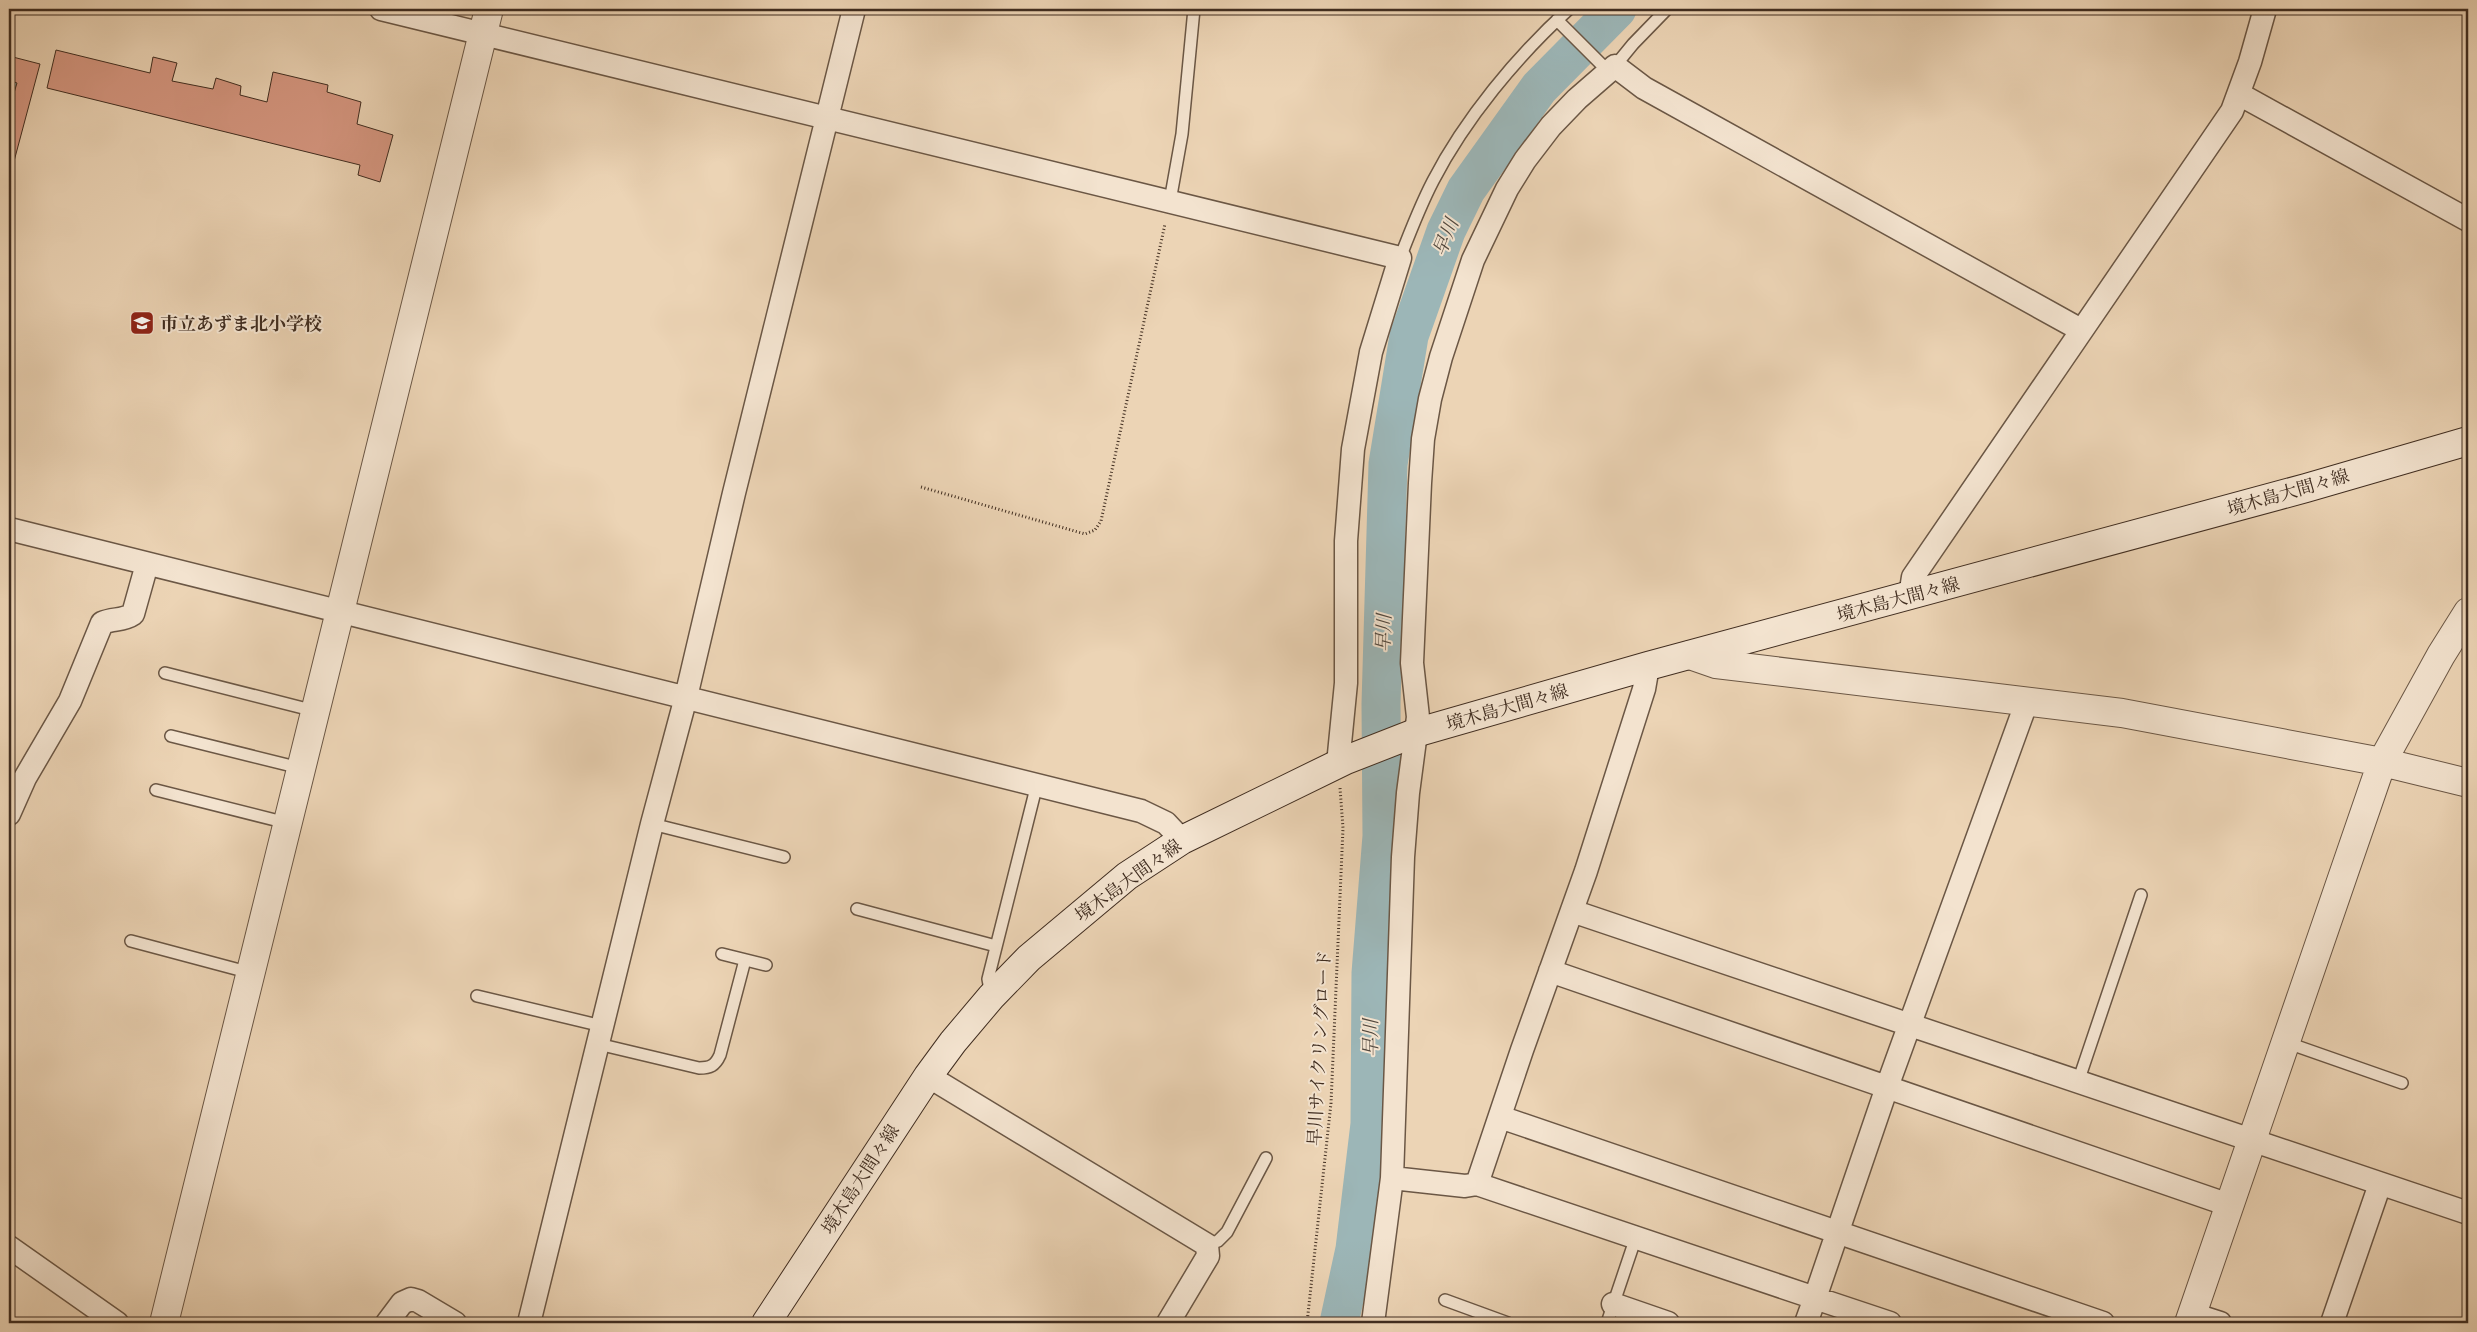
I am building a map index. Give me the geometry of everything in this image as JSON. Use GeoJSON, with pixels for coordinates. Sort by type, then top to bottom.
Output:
{"type":"FeatureCollection","features":[{"type":"Feature","properties":{"kind":"street"},"geometry":{"type":"LineString","coordinates":[[381,9],[486,21],[826,117],[1400,258],[1371,352],[1353,449],[1346,542],[1346,683],[1341,768]]}},
{"type":"Feature","properties":{"kind":"street"},"geometry":{"type":"LineString","coordinates":[[529,1323],[652,824],[686,698],[734,492],[854,9]]}},
{"type":"Feature","properties":{"kind":"street"},"geometry":{"type":"LineString","coordinates":[[1910,596],[1913,577],[2232,111],[2265,9]]}},
{"type":"Feature","properties":{"kind":"street"},"geometry":{"type":"LineString","coordinates":[[164,1323],[486,21]]}},
{"type":"Feature","properties":{"kind":"street"},"geometry":{"type":"LineString","coordinates":[[1373,1323],[1392,1178],[1403,857],[1410,735],[1418,717],[1412,663],[1423,440],[1440,357],[1473,260],[1507,189],[1525,160],[1552,126],[1609,68],[2081,330]]}},
{"type":"Feature","properties":{"kind":"street"},"geometry":{"type":"LineString","coordinates":[[2239,94],[2468,220]]}},
{"type":"Feature","properties":{"kind":"street","name":"境木島大間々線"},"geometry":{"type":"LineString","coordinates":[[766,1323],[952,1042],[992,996],[1029,958],[1127,876],[1182,840],[1410,735],[1648,666],[1910,596],[2468,441]]}},
{"type":"Feature","properties":{"kind":"street"},"geometry":{"type":"LineString","coordinates":[[9,529],[1141,811],[1166,823],[1182,840]]}},
{"type":"Feature","properties":{"kind":"street"},"geometry":{"type":"LineString","coordinates":[[9,814],[25,778],[70,701],[102,623],[110,620],[125,619],[133,614],[147,564]]}},
{"type":"Feature","properties":{"kind":"street"},"geometry":{"type":"LineString","coordinates":[[2220,1323],[2190,1319],[2382,762],[2441,655],[2468,612]]}},
{"type":"Feature","properties":{"kind":"street"},"geometry":{"type":"LineString","coordinates":[[1690,655],[1716,664],[2122,713],[2382,762],[2468,783]]}},
{"type":"Feature","properties":{"kind":"street"},"geometry":{"type":"LineString","coordinates":[[1477,1184],[1572,911],[1644,688],[1648,666]]}},
{"type":"Feature","properties":{"kind":"street"},"geometry":{"type":"LineString","coordinates":[[1806,1323],[1887,1087],[2027,701]]}},
{"type":"Feature","properties":{"kind":"street"},"geometry":{"type":"LineString","coordinates":[[1572,911],[2468,1214]]}},
{"type":"Feature","properties":{"kind":"street"},"geometry":{"type":"LineString","coordinates":[[1550,971],[2229,1205]]}},
{"type":"Feature","properties":{"kind":"street"},"geometry":{"type":"LineString","coordinates":[[928,1076],[1207,1245],[1208,1256],[1168,1323]]}},
{"type":"Feature","properties":{"kind":"street"},"geometry":{"type":"LineString","coordinates":[[1500,1117],[2104,1323]]}},
{"type":"Feature","properties":{"kind":"street"},"geometry":{"type":"LineString","coordinates":[[1392,1178],[1465,1186],[1477,1184],[1890,1323]]}},
{"type":"Feature","properties":{"kind":"street"},"geometry":{"type":"LineString","coordinates":[[2332,1323],[2380,1184]]}},
{"type":"Feature","properties":{"kind":"street"},"geometry":{"type":"LineString","coordinates":[[11,1255],[116,1323]]}},
{"type":"Feature","properties":{"kind":"street"},"geometry":{"type":"LineString","coordinates":[[387,1323],[402,1303],[411,1299],[418,1300],[455,1323]]}},
{"type":"Feature","properties":{"kind":"street"},"geometry":{"type":"LineString","coordinates":[[1610,1314],[1668,1323]]}},
{"type":"Feature","properties":{"kind":"lane"},"geometry":{"type":"LineString","coordinates":[[1170,201],[1182,134],[1194,9]]}},
{"type":"Feature","properties":{"kind":"lane"},"geometry":{"type":"LineString","coordinates":[[1400,258],[1433,181],[1465,128],[1488,96],[1560,23],[1569,9]]}},
{"type":"Feature","properties":{"kind":"lane"},"geometry":{"type":"LineString","coordinates":[[1560,23],[1609,68],[1667,9]]}},
{"type":"Feature","properties":{"kind":"lane"},"geometry":{"type":"LineString","coordinates":[[165,673],[315,711]]}},
{"type":"Feature","properties":{"kind":"lane"},"geometry":{"type":"LineString","coordinates":[[171,736],[300,768]]}},
{"type":"Feature","properties":{"kind":"lane"},"geometry":{"type":"LineString","coordinates":[[992,996],[988,979],[1037,784]]}},
{"type":"Feature","properties":{"kind":"lane"},"geometry":{"type":"LineString","coordinates":[[156,790],[287,823]]}},
{"type":"Feature","properties":{"kind":"lane"},"geometry":{"type":"LineString","coordinates":[[652,824],[784,857]]}},
{"type":"Feature","properties":{"kind":"lane"},"geometry":{"type":"LineString","coordinates":[[2078,1082],[2140,895]]}},
{"type":"Feature","properties":{"kind":"lane"},"geometry":{"type":"LineString","coordinates":[[857,909],[996,946]]}},
{"type":"Feature","properties":{"kind":"lane"},"geometry":{"type":"LineString","coordinates":[[131,941],[251,973]]}},
{"type":"Feature","properties":{"kind":"lane"},"geometry":{"type":"LineString","coordinates":[[722,954],[766,966]]}},
{"type":"Feature","properties":{"kind":"lane"},"geometry":{"type":"LineString","coordinates":[[477,996],[699,1068],[709,1068],[716,1063],[720,1055],[745,960]]}},
{"type":"Feature","properties":{"kind":"lane"},"geometry":{"type":"LineString","coordinates":[[2285,1042],[2402,1083]]}},
{"type":"Feature","properties":{"kind":"lane"},"geometry":{"type":"LineString","coordinates":[[1207,1245],[1218,1241],[1227,1232],[1266,1158]]}},
{"type":"Feature","properties":{"kind":"lane"},"geometry":{"type":"LineString","coordinates":[[1610,1314],[1636,1237]]}},
{"type":"Feature","properties":{"kind":"lane"},"geometry":{"type":"LineString","coordinates":[[1446,1300],[1508,1323]]}},
{"type":"Feature","properties":{"kind":"path"},"geometry":{"type":"LineString","coordinates":[[921,487],[1085,534],[1095,530],[1101,521],[1170,201]]}},
{"type":"Feature","properties":{"kind":"path","name":"早川サイクリングロード"},"geometry":{"type":"LineString","coordinates":[[1307,1323],[1331,1103],[1343,828],[1341,768]]}},
{"type":"Feature","properties":{"kind":"water"},"geometry":{"type":"Polygon","coordinates":[[[9,80],[17,83],[11,103],[9,102],[9,80]]]}},
{"type":"Feature","properties":{"kind":"building"},"geometry":{"type":"Polygon","coordinates":[[[56,50],[150,73],[153,57],[177,63],[172,81],[213,89],[216,78],[241,86],[240,95],[267,102],[273,72],[328,85],[327,92],[361,102],[357,124],[393,135],[380,182],[358,175],[360,165],[47,88],[56,50]]]}},
{"type":"Feature","properties":{"kind":"building"},"geometry":{"type":"Polygon","coordinates":[[[9,56],[40,64],[9,180],[9,102],[11,103],[17,83],[9,80],[9,56]]]}},
{"type":"Feature","properties":{"kind":"waterway","name":"早川"},"geometry":{"type":"LineString","coordinates":[[1339,1323],[1355,1249],[1370,1124],[1371,973],[1382,836],[1381,704],[1388,464],[1409,336],[1446,231],[1466,190],[1539,88],[1617,9]]}},
{"type":"Feature","properties":{"kind":"place","name":"市立あずま北小学校"},"geometry":{"type":"Point","coordinates":[142,323]}}]}
